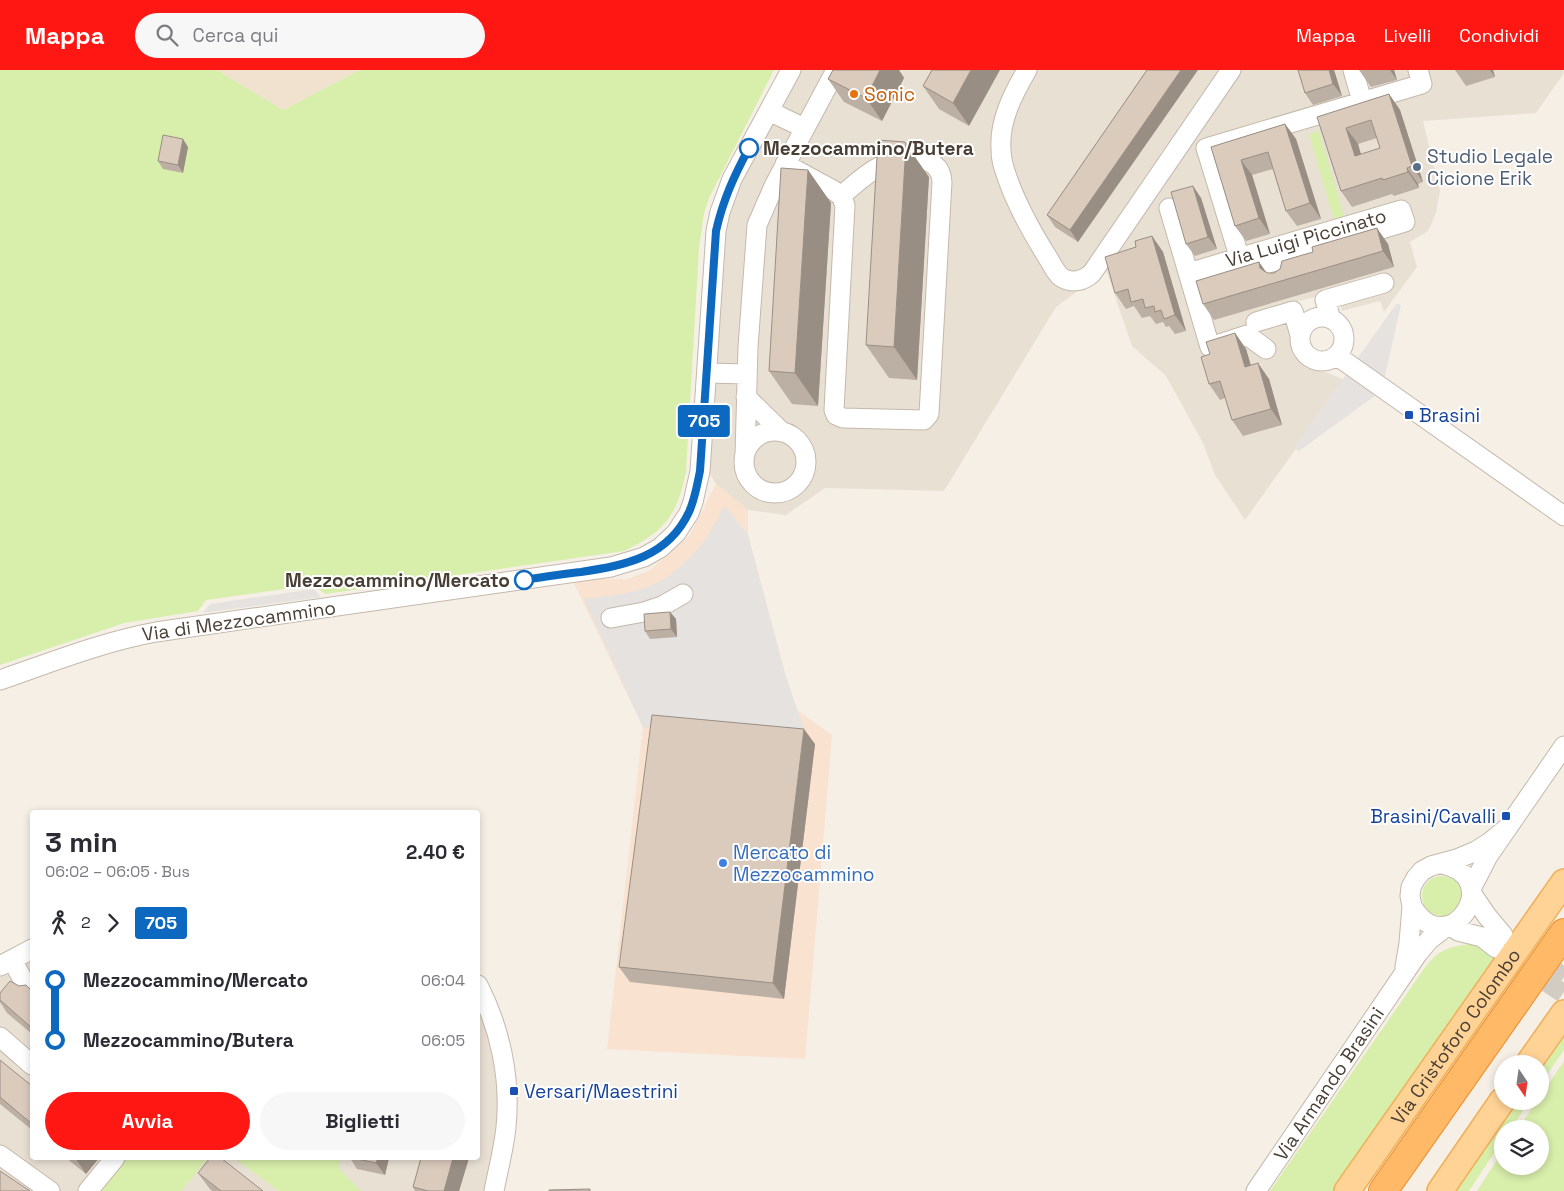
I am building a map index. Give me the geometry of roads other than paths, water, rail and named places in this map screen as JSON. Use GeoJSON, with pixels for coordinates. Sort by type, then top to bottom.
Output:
{"type":"FeatureCollection","features":[{"type":"Feature","properties":{"kind":"highway","name":"Via Cristoforo Colombo"},"geometry":{"type":"LineString","coordinates":[[1383,1191],[1564,933]]}},
{"type":"Feature","properties":{"kind":"highway"},"geometry":{"type":"LineString","coordinates":[[1406,1191],[1564,966]]}},
{"type":"Feature","properties":{"kind":"main road","name":"Via Cristoforo Colombo"},"geometry":{"type":"LineString","coordinates":[[1347,1191],[1564,882]]}},
{"type":"Feature","properties":{"kind":"main road"},"geometry":{"type":"LineString","coordinates":[[1534,1055],[1564,1012]]}},
{"type":"Feature","properties":{"kind":"main road"},"geometry":{"type":"LineString","coordinates":[[1440,1191],[1496,1110]]}},
{"type":"Feature","properties":{"kind":"street","name":"Via di Mezzocammino"},"geometry":{"type":"LineString","coordinates":[[0,680],[106,644],[142,635],[611,567],[644,557],[660,548],[670,540],[683,523],[693,502],[700,471],[708,373],[714,247],[720,212],[732,180],[791,70]]}},
{"type":"Feature","properties":{"kind":"street"},"geometry":{"type":"LineString","coordinates":[[744,455],[749,444],[758,436],[770,431],[782,432],[794,437],[802,446],[806,454],[806,467],[803,477],[797,485],[788,491],[776,494],[755,486],[749,479],[744,467],[744,455],[746,397],[746,374],[757,225],[761,212],[785,164],[836,70]]}},
{"type":"Feature","properties":{"kind":"street"},"geometry":{"type":"LineString","coordinates":[[1027,70],[1005,118],[1001,140],[1002,162],[1012,190],[1041,248],[1056,271],[1066,280],[1075,281],[1082,280],[1092,273],[1231,70]]}},
{"type":"Feature","properties":{"kind":"street"},"geometry":{"type":"LineString","coordinates":[[1353,70],[1362,102]]}},
{"type":"Feature","properties":{"kind":"street"},"geometry":{"type":"LineString","coordinates":[[1206,148],[1422,84],[1418,70]]}},
{"type":"Feature","properties":{"kind":"street"},"geometry":{"type":"LineString","coordinates":[[769,112],[804,128]]}},
{"type":"Feature","properties":{"kind":"street"},"geometry":{"type":"LineString","coordinates":[[1187,134],[1206,148],[1241,264]]}},
{"type":"Feature","properties":{"kind":"street"},"geometry":{"type":"LineString","coordinates":[[785,164],[841,196],[845,210],[834,412],[843,418],[924,420],[929,414],[942,182],[940,170],[934,164],[920,159],[891,162],[873,170],[841,196]]}},
{"type":"Feature","properties":{"kind":"street"},"geometry":{"type":"LineString","coordinates":[[1168,208],[1210,347],[1247,335],[1266,349]]}},
{"type":"Feature","properties":{"kind":"street","name":"Via Luigi Piccinato"},"geometry":{"type":"LineString","coordinates":[[1241,264],[1279,269],[1310,251],[1350,232]]}},
{"type":"Feature","properties":{"kind":"street","name":"Via Luigi Piccinato"},"geometry":{"type":"LineString","coordinates":[[1190,279],[1241,264],[1310,251]]}},
{"type":"Feature","properties":{"kind":"street"},"geometry":{"type":"LineString","coordinates":[[1256,322],[1293,311],[1300,335],[1301,348],[1305,354],[1310,359],[1324,362],[1331,360],[1342,351],[1344,336],[1338,323],[1332,318],[1325,300],[1384,283]]}},
{"type":"Feature","properties":{"kind":"street"},"geometry":{"type":"LineString","coordinates":[[1300,335],[1306,323],[1312,319],[1332,318]]}},
{"type":"Feature","properties":{"kind":"street"},"geometry":{"type":"LineString","coordinates":[[1337,356],[1564,516]]}},
{"type":"Feature","properties":{"kind":"street"},"geometry":{"type":"LineString","coordinates":[[708,373],[746,374]]}},
{"type":"Feature","properties":{"kind":"street"},"geometry":{"type":"LineString","coordinates":[[746,397],[782,432]]}},
{"type":"Feature","properties":{"kind":"street"},"geometry":{"type":"LineString","coordinates":[[611,618],[644,612],[662,606],[683,594]]}},
{"type":"Feature","properties":{"kind":"street","name":"Via Armando Brasini"},"geometry":{"type":"LineString","coordinates":[[1256,1191],[1426,944],[1467,912],[1471,891],[1483,863],[1564,746]]}},
{"type":"Feature","properties":{"kind":"street","name":"Via Armando Brasini"},"geometry":{"type":"LineString","coordinates":[[1402,977],[1408,948],[1412,906],[1411,887],[1416,878],[1422,871],[1431,866],[1476,851],[1506,828]]}},
{"type":"Feature","properties":{"kind":"street"},"geometry":{"type":"LineString","coordinates":[[1412,906],[1424,921],[1433,925],[1449,925],[1458,931],[1499,941],[1487,916],[1471,891],[1467,879],[1460,871],[1451,866],[1441,864]]}},
{"type":"Feature","properties":{"kind":"street"},"geometry":{"type":"LineString","coordinates":[[30,950],[6,963],[30,989]]}},
{"type":"Feature","properties":{"kind":"street"},"geometry":{"type":"LineString","coordinates":[[480,990],[494,1025],[506,1077],[506,1128],[494,1191]]}},
{"type":"Feature","properties":{"kind":"street"},"geometry":{"type":"LineString","coordinates":[[0,1037],[30,1063]]}},
{"type":"Feature","properties":{"kind":"street"},"geometry":{"type":"LineString","coordinates":[[0,1155],[50,1191]]}},
{"type":"Feature","properties":{"kind":"street"},"geometry":{"type":"LineString","coordinates":[[88,1191],[113,1160]]}},
{"type":"Feature","properties":{"kind":"tunnel"},"geometry":{"type":"LineString","coordinates":[[1509,939],[1564,977]]}},
{"type":"Feature","properties":{"kind":"tunnel"},"geometry":{"type":"LineString","coordinates":[[1501,951],[1564,994]]}},
{"type":"Feature","properties":{"kind":"place","name":"Sonic"},"geometry":{"type":"Point","coordinates":[854,94]}},
{"type":"Feature","properties":{"kind":"place","name":"Mezzocammino/Butera"},"geometry":{"type":"Point","coordinates":[749,148]}},
{"type":"Feature","properties":{"kind":"place","name":"Studio Legale Cicione Erik"},"geometry":{"type":"Point","coordinates":[1417,167]}},
{"type":"Feature","properties":{"kind":"place","name":"Brasini"},"geometry":{"type":"Point","coordinates":[1409,415]}},
{"type":"Feature","properties":{"kind":"place","name":"Mezzocammino/Mercato"},"geometry":{"type":"Point","coordinates":[524,580]}},
{"type":"Feature","properties":{"kind":"place","name":"Brasini/Cavalli"},"geometry":{"type":"Point","coordinates":[1506,816]}},
{"type":"Feature","properties":{"kind":"place","name":"Mercato di Mezzocammino"},"geometry":{"type":"Point","coordinates":[723,863]}},
{"type":"Feature","properties":{"kind":"place","name":"Versari/Maestrini"},"geometry":{"type":"Point","coordinates":[514,1091]}}]}
